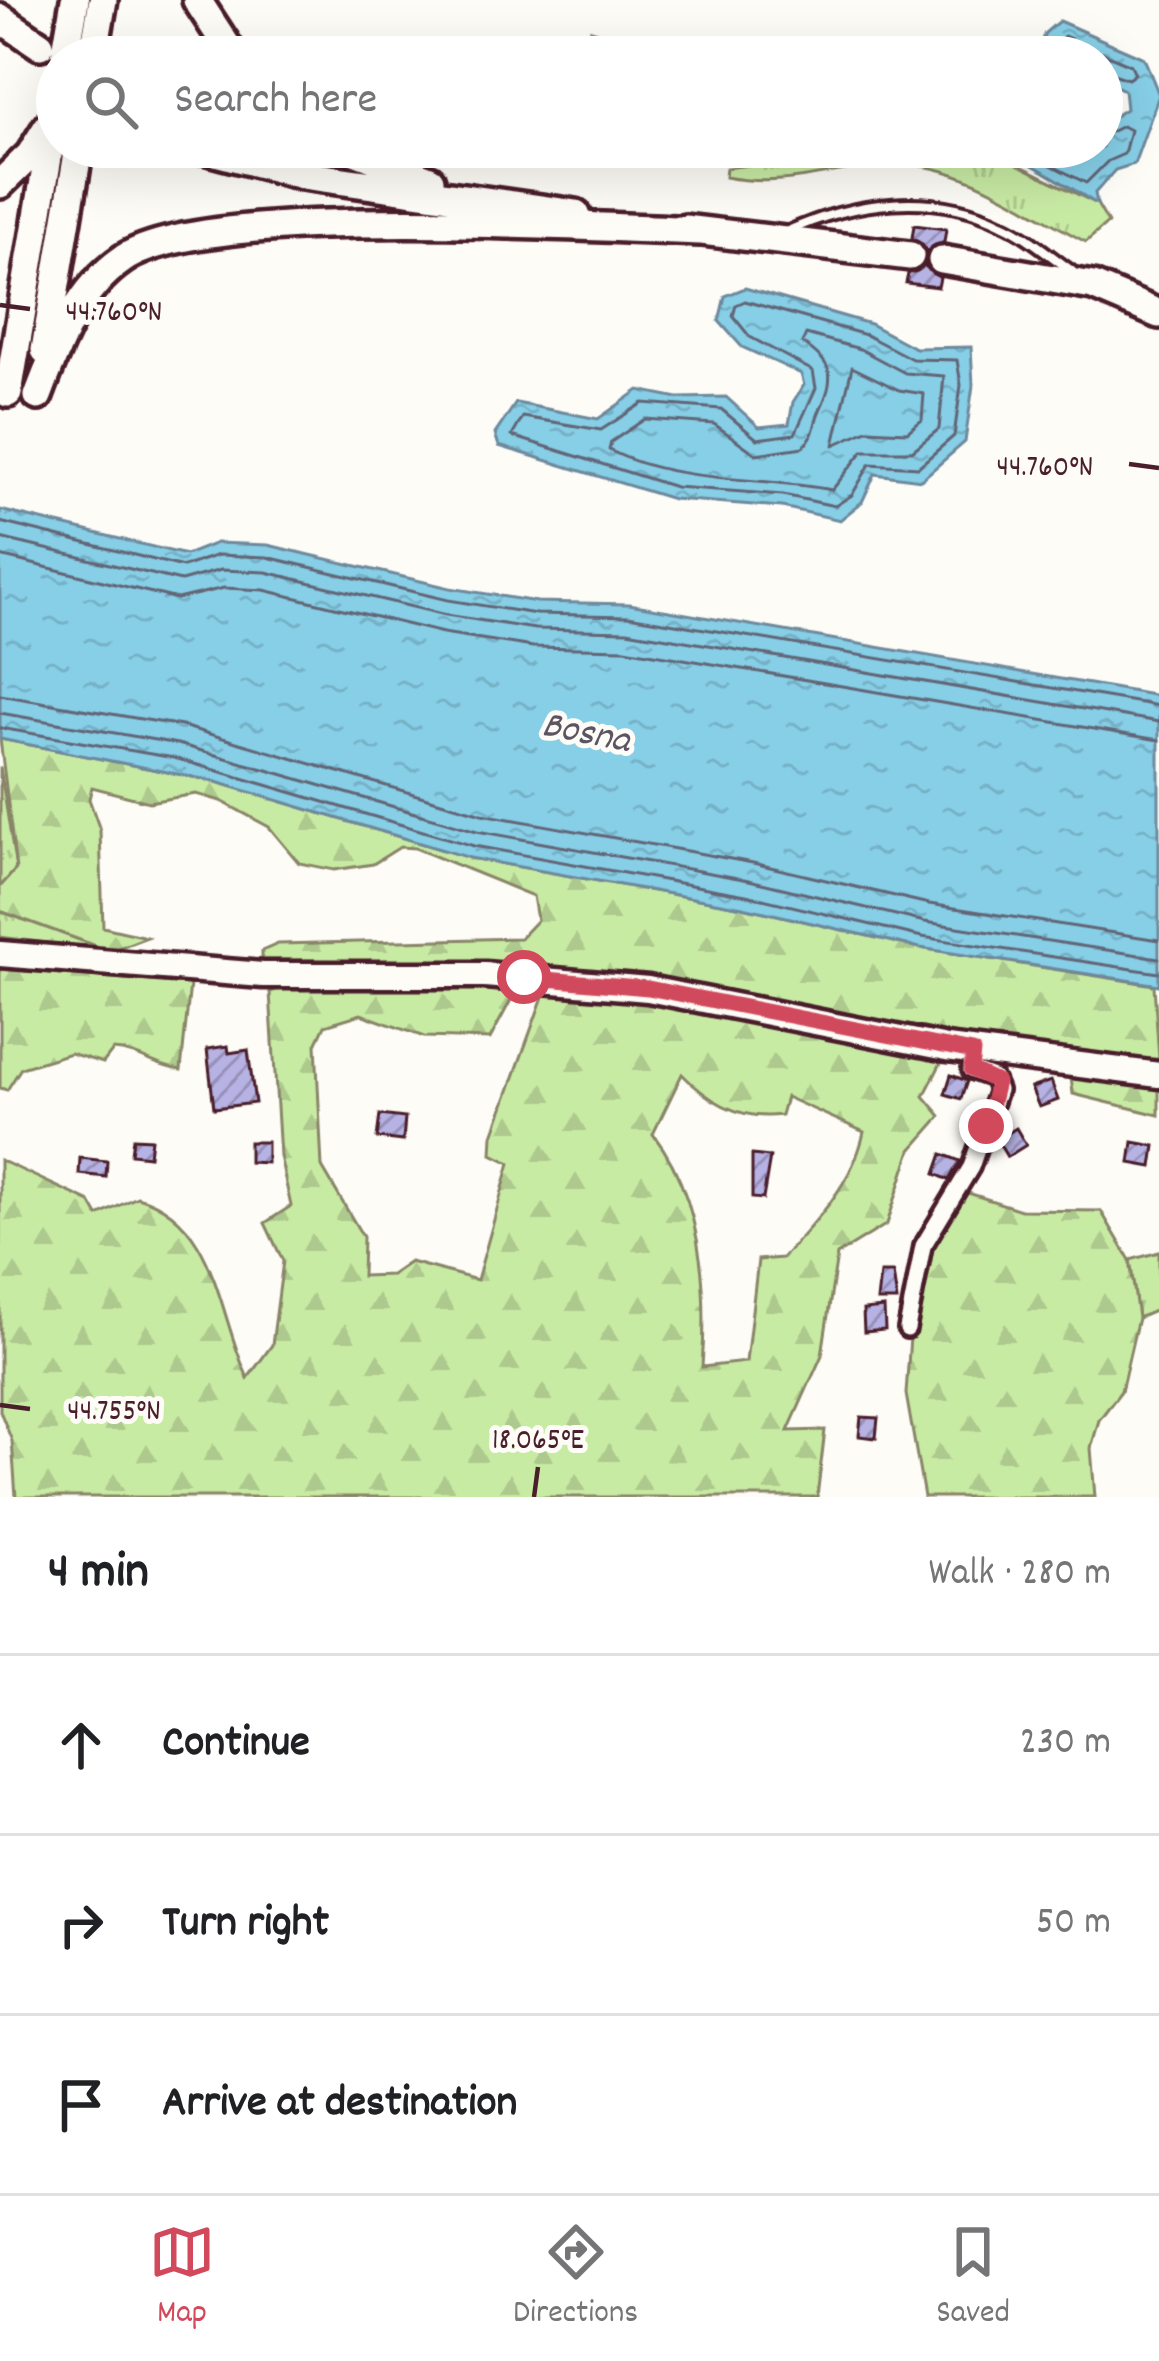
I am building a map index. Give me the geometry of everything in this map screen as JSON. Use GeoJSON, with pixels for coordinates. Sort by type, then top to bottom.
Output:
{"type":"FeatureCollection","features":[{"type":"Feature","properties":{"kind":"highway"},"geometry":{"type":"LineString","coordinates":[[59,36],[75,0]]}},
{"type":"Feature","properties":{"kind":"highway"},"geometry":{"type":"LineString","coordinates":[[97,36],[103,0]]}},
{"type":"Feature","properties":{"kind":"highway"},"geometry":{"type":"LineString","coordinates":[[197,0],[220,36]]}},
{"type":"Feature","properties":{"kind":"highway"},"geometry":{"type":"LineString","coordinates":[[0,18],[36,41]]}},
{"type":"Feature","properties":{"kind":"highway"},"geometry":{"type":"LineString","coordinates":[[0,184],[36,145]]}},
{"type":"Feature","properties":{"kind":"highway"},"geometry":{"type":"LineString","coordinates":[[0,355],[8,393],[46,168]]}},
{"type":"Feature","properties":{"kind":"highway"},"geometry":{"type":"LineString","coordinates":[[76,168],[38,396],[64,331],[95,284],[127,257],[167,238],[260,227],[701,231]]}},
{"type":"Feature","properties":{"kind":"highway"},"geometry":{"type":"LineString","coordinates":[[265,168],[910,256]]}},
{"type":"Feature","properties":{"kind":"highway"},"geometry":{"type":"LineString","coordinates":[[390,168],[538,208]]}},
{"type":"Feature","properties":{"kind":"highway"},"geometry":{"type":"LineString","coordinates":[[942,260],[1093,286],[1159,314]]}},
{"type":"Feature","properties":{"kind":"main road"},"geometry":{"type":"LineString","coordinates":[[0,954],[263,975],[566,980],[714,1000],[973,1052],[1159,1075]]}},
{"type":"Feature","properties":{"kind":"street"},"geometry":{"type":"LineString","coordinates":[[907,1329],[922,1246],[971,1167],[998,1090],[993,1078],[971,1070],[973,1052]]}},
{"type":"Feature","properties":{"kind":"lane"},"geometry":{"type":"LineString","coordinates":[[768,240],[854,205],[905,203],[1008,226],[1093,286]]}},
{"type":"Feature","properties":{"kind":"green space"},"geometry":{"type":"Polygon","coordinates":[[[726,168],[858,168],[772,181],[725,177],[726,168]]]}},
{"type":"Feature","properties":{"kind":"green space"},"geometry":{"type":"Polygon","coordinates":[[[931,168],[1025,168],[1097,204],[1108,223],[1086,242],[996,192],[931,168]]]}},
{"type":"Feature","properties":{"kind":"green space"},"geometry":{"type":"Polygon","coordinates":[[[0,739],[213,781],[470,858],[743,907],[920,948],[1154,985],[1159,1059],[1045,1052],[699,985],[590,971],[262,960],[262,951],[278,944],[520,938],[537,920],[533,896],[415,848],[400,847],[373,864],[334,870],[299,863],[269,827],[221,801],[196,794],[149,802],[92,787],[89,799],[100,830],[103,927],[147,937],[110,951],[0,911],[0,887],[16,869],[0,739]]]}},
{"type":"Feature","properties":{"kind":"green space"},"geometry":{"type":"Polygon","coordinates":[[[0,767],[16,869],[0,887],[0,767]]]}},
{"type":"Feature","properties":{"kind":"green space"},"geometry":{"type":"Polygon","coordinates":[[[0,911],[110,951],[0,937],[0,911]]]}},
{"type":"Feature","properties":{"kind":"green space"},"geometry":{"type":"Polygon","coordinates":[[[0,969],[190,984],[181,1070],[122,1051],[113,1050],[103,1063],[70,1053],[21,1068],[7,1090],[0,1088],[0,969]]]}},
{"type":"Feature","properties":{"kind":"green space"},"geometry":{"type":"Polygon","coordinates":[[[285,987],[518,987],[490,1039],[424,1037],[361,1014],[325,1025],[316,1044],[322,1167],[363,1237],[362,1276],[391,1275],[410,1262],[477,1280],[510,1163],[492,1154],[493,1135],[545,991],[710,1010],[944,1057],[924,1096],[941,1116],[911,1150],[887,1224],[837,1255],[822,1355],[788,1431],[825,1430],[817,1497],[16,1497],[12,1441],[0,1411],[0,1160],[90,1202],[98,1216],[137,1197],[164,1209],[184,1226],[211,1272],[248,1378],[272,1345],[283,1261],[265,1223],[291,1206],[280,1156],[270,992],[285,987]],[[682,1074],[653,1134],[692,1215],[702,1276],[702,1367],[746,1362],[758,1260],[782,1258],[820,1215],[843,1184],[864,1132],[786,1097],[781,1115],[740,1112],[682,1074]]]}},
{"type":"Feature","properties":{"kind":"green space"},"geometry":{"type":"Polygon","coordinates":[[[1071,1077],[1159,1088],[1159,1115],[1073,1094],[1071,1077]]]}},
{"type":"Feature","properties":{"kind":"green space"},"geometry":{"type":"Polygon","coordinates":[[[965,1192],[1021,1210],[1101,1211],[1130,1260],[1138,1318],[1121,1391],[1099,1420],[1091,1448],[1095,1497],[924,1497],[906,1394],[910,1337],[923,1264],[965,1192]]]}},
{"type":"Feature","properties":{"kind":"green space"},"geometry":{"type":"Polygon","coordinates":[[[1159,1252],[1159,1309],[1138,1318],[1130,1260],[1159,1252]]]}},
{"type":"Feature","properties":{"kind":"water"},"geometry":{"type":"Polygon","coordinates":[[[1059,21],[1093,36],[1044,36],[1059,21]]]}},
{"type":"Feature","properties":{"kind":"water"},"geometry":{"type":"Polygon","coordinates":[[[1123,49],[1144,58],[1159,95],[1134,164],[1123,167],[1126,109],[1123,49]]]}},
{"type":"Feature","properties":{"kind":"water"},"geometry":{"type":"Polygon","coordinates":[[[1038,168],[1121,168],[1095,193],[1097,204],[1038,168]]]}},
{"type":"Feature","properties":{"kind":"water"},"geometry":{"type":"Polygon","coordinates":[[[745,288],[870,324],[915,348],[971,347],[973,385],[965,442],[921,480],[875,474],[862,502],[840,520],[782,507],[673,499],[499,446],[495,434],[516,403],[598,419],[639,390],[678,398],[726,397],[759,427],[789,424],[793,402],[804,385],[801,374],[742,347],[719,321],[725,296],[745,288]]]}},
{"type":"Feature","properties":{"kind":"water","name":"Bosna"},"geometry":{"type":"Polygon","coordinates":[[[0,510],[186,555],[216,543],[268,545],[450,588],[537,602],[629,604],[1159,696],[1159,985],[920,948],[743,907],[470,858],[213,781],[0,739],[0,510]]]}},
{"type":"Feature","properties":{"kind":"building"},"geometry":{"type":"Polygon","coordinates":[[[914,225],[946,229],[944,242],[927,251],[912,238],[914,225]]]}},
{"type":"Feature","properties":{"kind":"building"},"geometry":{"type":"Polygon","coordinates":[[[925,266],[940,278],[938,287],[906,283],[908,274],[925,266]]]}},
{"type":"Feature","properties":{"kind":"building"},"geometry":{"type":"Polygon","coordinates":[[[228,1046],[229,1053],[248,1050],[255,1103],[214,1108],[207,1049],[228,1046]]]}},
{"type":"Feature","properties":{"kind":"building"},"geometry":{"type":"Polygon","coordinates":[[[951,1075],[967,1081],[961,1099],[945,1094],[951,1075]]]}},
{"type":"Feature","properties":{"kind":"building"},"geometry":{"type":"Polygon","coordinates":[[[1051,1081],[1058,1100],[1039,1107],[1031,1088],[1051,1081]]]}},
{"type":"Feature","properties":{"kind":"building"},"geometry":{"type":"Polygon","coordinates":[[[380,1115],[405,1118],[403,1141],[377,1138],[380,1115]]]}},
{"type":"Feature","properties":{"kind":"building"},"geometry":{"type":"Polygon","coordinates":[[[1016,1128],[1026,1145],[1007,1157],[997,1140],[1016,1128]]]}},
{"type":"Feature","properties":{"kind":"building"},"geometry":{"type":"Polygon","coordinates":[[[133,1138],[151,1139],[149,1156],[131,1154],[133,1138]]]}},
{"type":"Feature","properties":{"kind":"building"},"geometry":{"type":"Polygon","coordinates":[[[249,1142],[267,1142],[267,1163],[249,1162],[249,1142]]]}},
{"type":"Feature","properties":{"kind":"building"},"geometry":{"type":"Polygon","coordinates":[[[1133,1142],[1155,1146],[1152,1167],[1130,1163],[1133,1142]]]}},
{"type":"Feature","properties":{"kind":"building"},"geometry":{"type":"Polygon","coordinates":[[[942,1154],[960,1161],[949,1180],[935,1174],[942,1154]]]}},
{"type":"Feature","properties":{"kind":"building"},"geometry":{"type":"Polygon","coordinates":[[[752,1155],[770,1157],[763,1199],[752,1198],[752,1155]]]}},
{"type":"Feature","properties":{"kind":"building"},"geometry":{"type":"Polygon","coordinates":[[[80,1158],[107,1161],[106,1177],[79,1174],[80,1158]]]}},
{"type":"Feature","properties":{"kind":"building"},"geometry":{"type":"Polygon","coordinates":[[[880,1273],[893,1273],[897,1301],[877,1301],[880,1273]]]}},
{"type":"Feature","properties":{"kind":"building"},"geometry":{"type":"Polygon","coordinates":[[[884,1308],[885,1330],[864,1332],[863,1310],[884,1308]]]}},
{"type":"Feature","properties":{"kind":"building"},"geometry":{"type":"Polygon","coordinates":[[[861,1417],[878,1418],[876,1438],[859,1436],[861,1417]]]}},
{"type":"Feature","properties":{"kind":"route"},"geometry":{"type":"LineString","coordinates":[[524,977],[648,988],[973,1052],[971,1070],[997,1082],[986,1126]]}}]}
